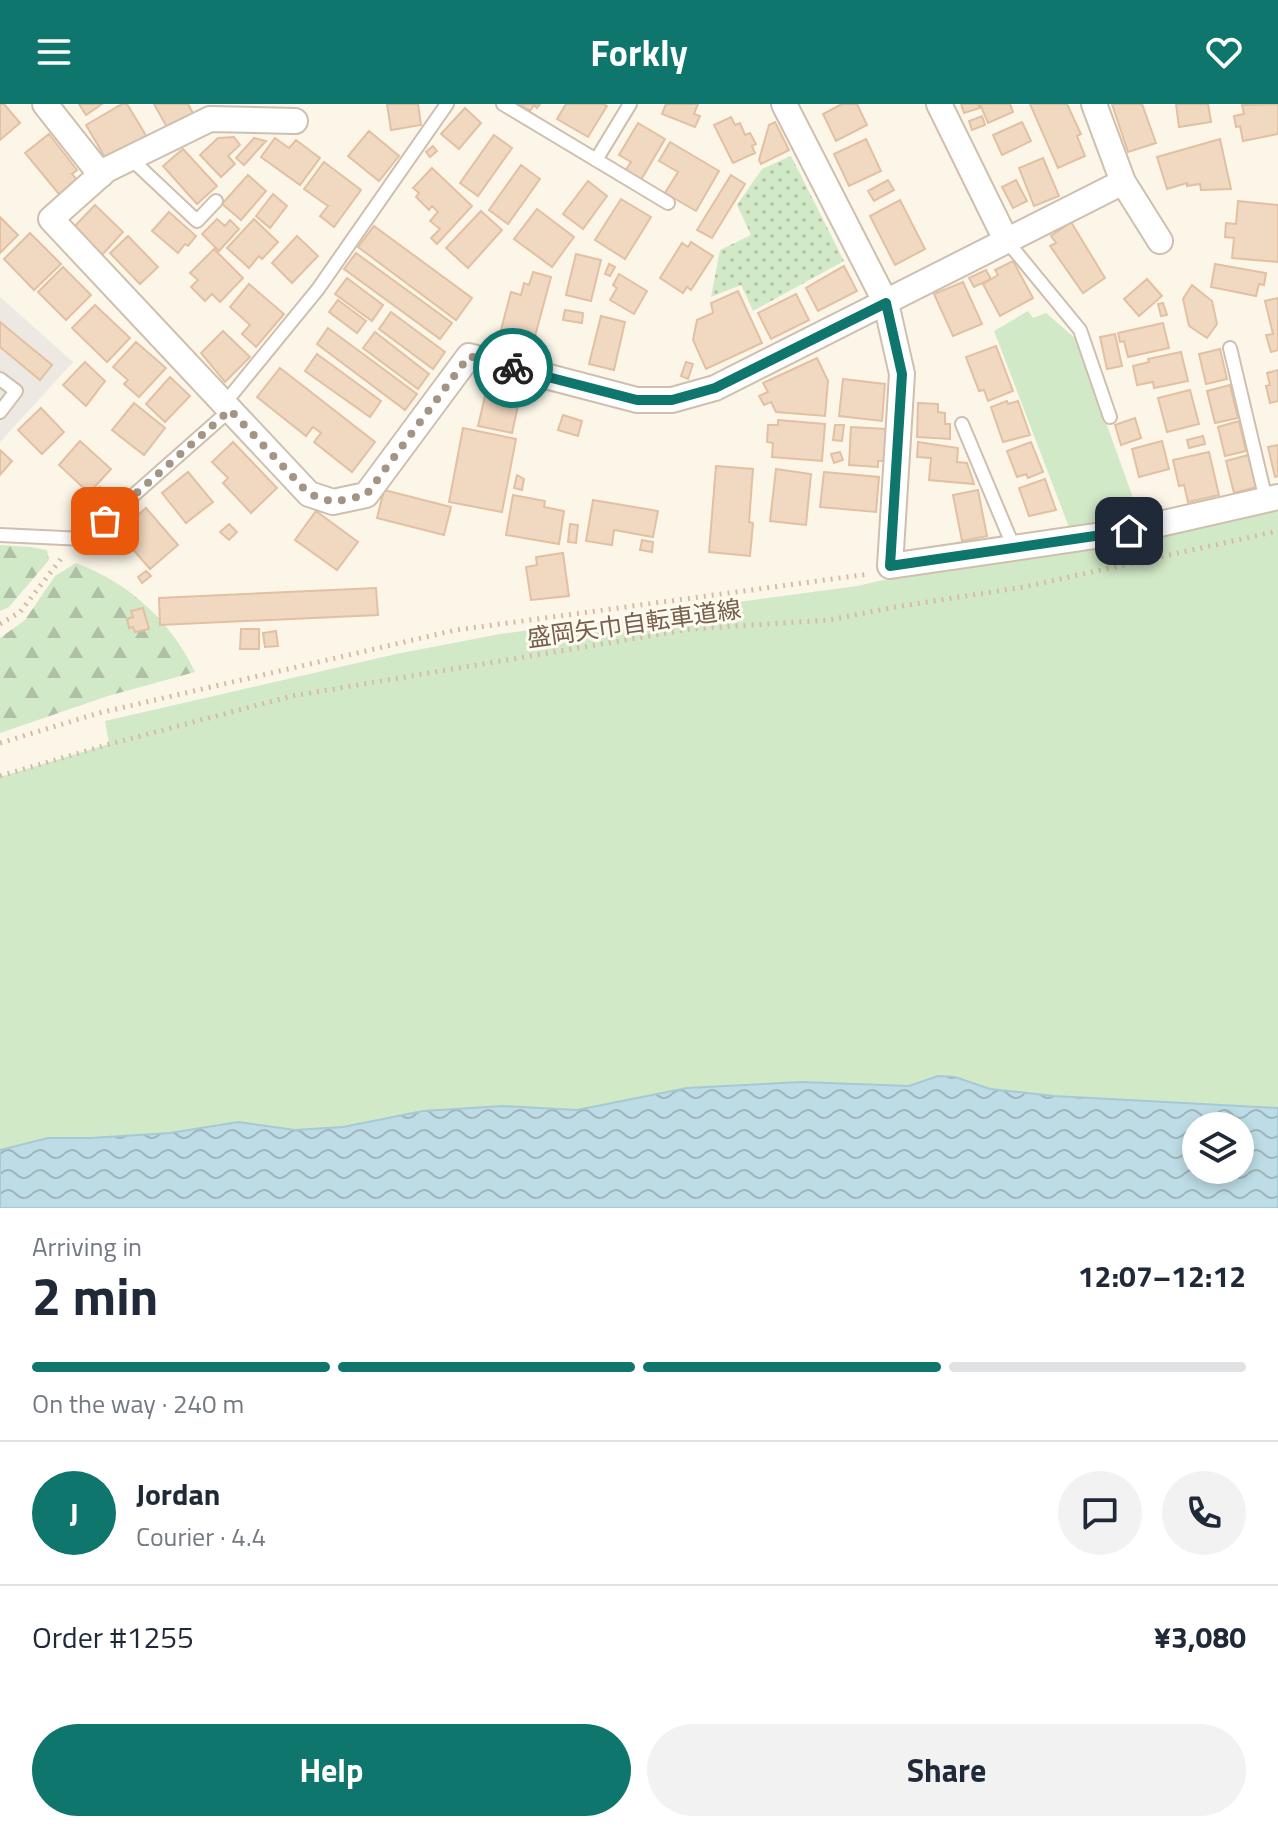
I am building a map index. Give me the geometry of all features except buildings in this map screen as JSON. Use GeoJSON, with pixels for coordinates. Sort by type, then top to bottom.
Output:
{"type":"FeatureCollection","features":[{"type":"Feature","properties":{"kind":"street"},"geometry":{"type":"LineString","coordinates":[[45,104],[101,175]]}},
{"type":"Feature","properties":{"kind":"street"},"geometry":{"type":"LineString","coordinates":[[784,104],[886,303],[902,374],[890,566],[1129,531],[1272,498]]}},
{"type":"Feature","properties":{"kind":"street"},"geometry":{"type":"LineString","coordinates":[[939,104],[1006,240]]}},
{"type":"Feature","properties":{"kind":"street"},"geometry":{"type":"LineString","coordinates":[[1094,104],[1123,182],[1160,241]]}},
{"type":"Feature","properties":{"kind":"street"},"geometry":{"type":"LineString","coordinates":[[295,121],[210,119],[101,175],[51,219],[309,494],[333,502],[366,495],[469,356],[637,400],[672,400],[715,388],[1123,182]]}},
{"type":"Feature","properties":{"kind":"lane"},"geometry":{"type":"LineString","coordinates":[[0,535],[84,539],[227,407],[318,289],[447,104]]}},
{"type":"Feature","properties":{"kind":"lane"},"geometry":{"type":"LineString","coordinates":[[503,104],[668,203]]}},
{"type":"Feature","properties":{"kind":"lane"},"geometry":{"type":"LineString","coordinates":[[596,160],[630,104]]}},
{"type":"Feature","properties":{"kind":"lane"},"geometry":{"type":"LineString","coordinates":[[130,158],[197,221],[216,201]]}},
{"type":"Feature","properties":{"kind":"lane"},"geometry":{"type":"LineString","coordinates":[[1006,240],[1080,330],[1110,417]]}},
{"type":"Feature","properties":{"kind":"lane"},"geometry":{"type":"LineString","coordinates":[[1230,348],[1272,498]]}},
{"type":"Feature","properties":{"kind":"lane"},"geometry":{"type":"LineString","coordinates":[[0,379],[16,391],[0,412]]}},
{"type":"Feature","properties":{"kind":"lane"},"geometry":{"type":"LineString","coordinates":[[962,424],[1014,548]]}},
{"type":"Feature","properties":{"kind":"path","name":"盛岡矢巾自転車道線"},"geometry":{"type":"LineString","coordinates":[[0,776],[292,696],[691,629],[829,620],[1024,587],[1278,531]]}},
{"type":"Feature","properties":{"kind":"path"},"geometry":{"type":"LineString","coordinates":[[0,624],[20,612],[59,559],[84,539]]}},
{"type":"Feature","properties":{"kind":"path"},"geometry":{"type":"LineString","coordinates":[[0,743],[99,713],[456,630],[861,576],[890,566]]}},
{"type":"Feature","properties":{"kind":"shaded area"},"geometry":{"type":"Polygon","coordinates":[[[0,297],[73,362],[1,441],[0,441],[0,297]]]}},
{"type":"Feature","properties":{"kind":"green space"},"geometry":{"type":"Polygon","coordinates":[[[791,156],[844,261],[753,311],[741,285],[711,297],[720,250],[751,235],[737,205],[762,169],[791,156]]]}},
{"type":"Feature","properties":{"kind":"green space"},"geometry":{"type":"Polygon","coordinates":[[[1028,311],[1033,318],[1046,313],[1076,339],[1140,517],[1070,530],[994,331],[1028,311]]]}},
{"type":"Feature","properties":{"kind":"green space"},"geometry":{"type":"Polygon","coordinates":[[[1278,507],[1278,1108],[1054,1096],[990,1089],[955,1077],[938,1076],[909,1086],[802,1082],[687,1088],[577,1110],[503,1106],[423,1111],[343,1127],[295,1130],[238,1122],[170,1133],[48,1138],[0,1150],[0,777],[109,744],[105,721],[396,654],[500,634],[857,586],[1278,507]]]}},
{"type":"Feature","properties":{"kind":"green space"},"geometry":{"type":"Polygon","coordinates":[[[0,545],[47,550],[49,560],[9,607],[0,611],[0,545]]]}},
{"type":"Feature","properties":{"kind":"green space"},"geometry":{"type":"Polygon","coordinates":[[[76,563],[114,581],[146,606],[174,636],[195,672],[108,696],[0,733],[0,638],[25,620],[55,576],[76,563]]]}},
{"type":"Feature","properties":{"kind":"water"},"geometry":{"type":"Polygon","coordinates":[[[938,1076],[955,1077],[990,1089],[1054,1096],[1278,1108],[1278,1208],[0,1208],[0,1150],[48,1138],[170,1133],[238,1122],[295,1130],[343,1127],[423,1111],[503,1106],[577,1110],[687,1088],[802,1082],[909,1086],[938,1076]]]}},
{"type":"Feature","properties":{"kind":"way so far"},"geometry":{"type":"LineString","coordinates":[[105,521],[230,410],[309,494],[333,502],[366,495],[469,356],[513,368]]}},
{"type":"Feature","properties":{"kind":"route"},"geometry":{"type":"LineString","coordinates":[[513,368],[637,400],[672,400],[715,388],[886,303],[902,374],[890,566],[1129,531]]}}]}
